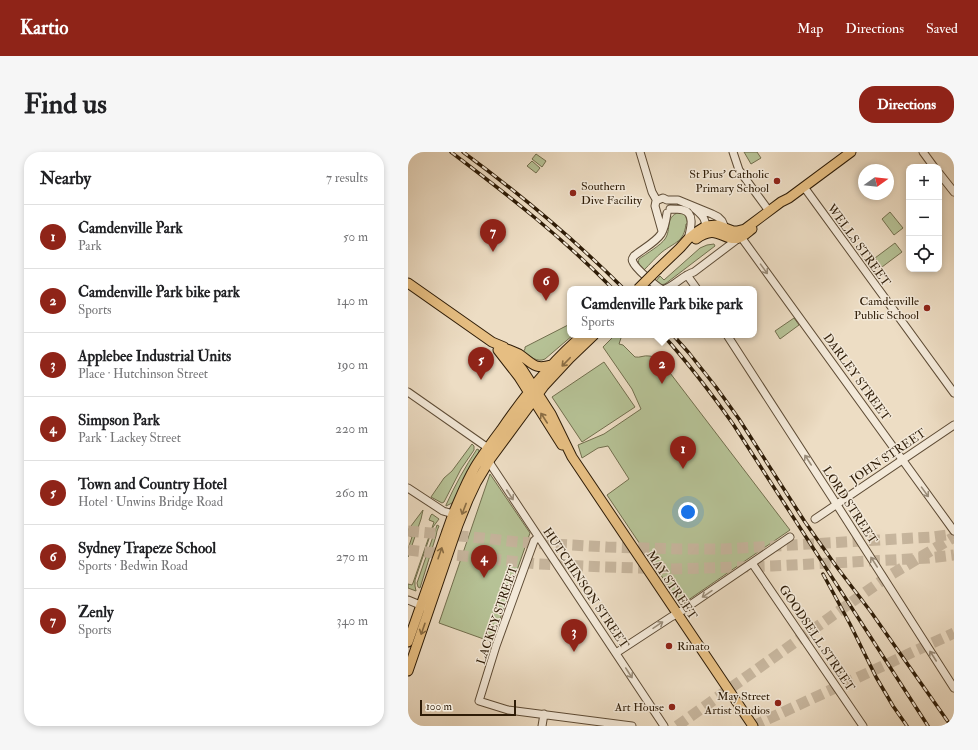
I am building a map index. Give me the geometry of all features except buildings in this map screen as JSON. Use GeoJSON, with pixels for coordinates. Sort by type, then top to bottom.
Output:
{"type":"FeatureCollection","features":[{"type":"Feature","properties":{"kind":"main road"},"geometry":{"type":"LineString","coordinates":[[680,248],[692,243],[706,230],[716,225],[730,238],[740,238],[783,205],[787,200],[851,152]]}},
{"type":"Feature","properties":{"kind":"main road"},"geometry":{"type":"LineString","coordinates":[[725,232],[737,232],[745,228],[781,202],[787,200]]}},
{"type":"Feature","properties":{"kind":"main road"},"geometry":{"type":"LineString","coordinates":[[641,286],[688,239],[698,231],[706,230]]}},
{"type":"Feature","properties":{"kind":"main road"},"geometry":{"type":"LineString","coordinates":[[408,283],[492,342],[519,355],[535,366],[543,368],[551,365]]}},
{"type":"Feature","properties":{"kind":"main road"},"geometry":{"type":"LineString","coordinates":[[408,642],[426,607],[476,483],[551,365],[580,338]]}},
{"type":"Feature","properties":{"kind":"main road"},"geometry":{"type":"LineString","coordinates":[[408,671],[453,514],[460,496],[475,468],[510,416],[591,338]]}},
{"type":"Feature","properties":{"kind":"main road"},"geometry":{"type":"LineString","coordinates":[[492,342],[533,393]]}},
{"type":"Feature","properties":{"kind":"main road"},"geometry":{"type":"LineString","coordinates":[[504,347],[515,361],[533,393]]}},
{"type":"Feature","properties":{"kind":"main road","name":"MAY STREET"},"geometry":{"type":"LineString","coordinates":[[533,393],[551,414],[572,457],[753,726]]}},
{"type":"Feature","properties":{"kind":"street"},"geometry":{"type":"LineString","coordinates":[[640,152],[652,192],[657,201]]}},
{"type":"Feature","properties":{"kind":"street"},"geometry":{"type":"LineString","coordinates":[[733,152],[739,170],[769,211]]}},
{"type":"Feature","properties":{"kind":"street"},"geometry":{"type":"LineString","coordinates":[[923,152],[932,164]]}},
{"type":"Feature","properties":{"kind":"street"},"geometry":{"type":"LineString","coordinates":[[942,177],[954,192]]}},
{"type":"Feature","properties":{"kind":"street","name":"WELLS STREET"},"geometry":{"type":"LineString","coordinates":[[804,187],[954,392]]}},
{"type":"Feature","properties":{"kind":"street"},"geometry":{"type":"LineString","coordinates":[[662,231],[655,204],[663,198],[667,200],[678,200],[718,217],[722,221],[725,232],[722,246],[692,268],[688,274]]}},
{"type":"Feature","properties":{"kind":"street"},"geometry":{"type":"LineString","coordinates":[[658,286],[632,261],[634,256],[661,234],[669,211],[670,204],[667,200]]}},
{"type":"Feature","properties":{"kind":"street"},"geometry":{"type":"LineString","coordinates":[[687,204],[704,218],[706,230]]}},
{"type":"Feature","properties":{"kind":"street"},"geometry":{"type":"LineString","coordinates":[[656,211],[662,214],[669,211],[686,211],[692,224],[688,239]]}},
{"type":"Feature","properties":{"kind":"street"},"geometry":{"type":"LineString","coordinates":[[671,286],[688,274],[694,272],[740,238]]}},
{"type":"Feature","properties":{"kind":"street","name":"DARLEY STREET"},"geometry":{"type":"LineString","coordinates":[[740,238],[954,531]]}},
{"type":"Feature","properties":{"kind":"street"},"geometry":{"type":"LineString","coordinates":[[688,274],[695,286]]}},
{"type":"Feature","properties":{"kind":"street","name":"LORD STREET"},"geometry":{"type":"LineString","coordinates":[[728,338],[954,688]]}},
{"type":"Feature","properties":{"kind":"street"},"geometry":{"type":"LineString","coordinates":[[408,392],[488,448]]}},
{"type":"Feature","properties":{"kind":"street","name":"JOHN STREET"},"geometry":{"type":"LineString","coordinates":[[815,519],[954,425]]}},
{"type":"Feature","properties":{"kind":"street","name":"HUTCHINSON STREET"},"geometry":{"type":"LineString","coordinates":[[489,462],[664,726]]}},
{"type":"Feature","properties":{"kind":"street"},"geometry":{"type":"LineString","coordinates":[[408,488],[443,511],[453,514]]}},
{"type":"Feature","properties":{"kind":"street","name":"LACKEY STREET"},"geometry":{"type":"LineString","coordinates":[[538,537],[534,541],[479,701],[508,710],[544,714]]}},
{"type":"Feature","properties":{"kind":"street"},"geometry":{"type":"LineString","coordinates":[[616,653],[671,616],[677,614],[790,537]]}},
{"type":"Feature","properties":{"kind":"street","name":"GOODSELL STREET"},"geometry":{"type":"LineString","coordinates":[[752,563],[863,726]]}},
{"type":"Feature","properties":{"kind":"street"},"geometry":{"type":"LineString","coordinates":[[408,600],[426,607]]}},
{"type":"Feature","properties":{"kind":"street"},"geometry":{"type":"LineString","coordinates":[[542,726],[544,714],[632,726]]}},
{"type":"Feature","properties":{"kind":"green space"},"geometry":{"type":"Polygon","coordinates":[[[744,152],[757,152],[761,158],[751,164],[744,152]]]}},
{"type":"Feature","properties":{"kind":"green space"},"geometry":{"type":"Polygon","coordinates":[[[536,154],[546,161],[542,167],[532,159],[536,154]]]}},
{"type":"Feature","properties":{"kind":"green space"},"geometry":{"type":"Polygon","coordinates":[[[532,161],[540,168],[536,173],[527,166],[532,161]]]}},
{"type":"Feature","properties":{"kind":"green space"},"geometry":{"type":"Polygon","coordinates":[[[679,212],[685,214],[688,224],[686,224],[683,235],[678,241],[655,258],[644,270],[639,264],[639,259],[657,247],[665,239],[671,217],[679,212]]]}},
{"type":"Feature","properties":{"kind":"green space"},"geometry":{"type":"Polygon","coordinates":[[[890,212],[903,228],[894,235],[882,219],[890,212]]]}},
{"type":"Feature","properties":{"kind":"green space"},"geometry":{"type":"Polygon","coordinates":[[[895,243],[902,252],[882,267],[875,258],[895,243]]]}},
{"type":"Feature","properties":{"kind":"green space"},"geometry":{"type":"Polygon","coordinates":[[[714,244],[715,246],[665,284],[661,285],[656,281],[660,276],[664,280],[700,248],[714,244]]]}},
{"type":"Feature","properties":{"kind":"green space"},"geometry":{"type":"Polygon","coordinates":[[[794,318],[799,325],[780,339],[775,331],[794,318]]]}},
{"type":"Feature","properties":{"kind":"green space"},"geometry":{"type":"Polygon","coordinates":[[[567,326],[567,338],[570,338],[545,359],[536,360],[531,357],[523,352],[525,347],[567,326]]]}},
{"type":"Feature","properties":{"kind":"green space"},"geometry":{"type":"Polygon","coordinates":[[[612,338],[621,338],[619,344],[623,345],[635,357],[652,356],[659,361],[667,369],[790,530],[681,605],[607,495],[629,479],[608,446],[598,448],[582,458],[578,445],[604,434],[641,409],[632,389],[603,347],[612,338]]]}},
{"type":"Feature","properties":{"kind":"green space"},"geometry":{"type":"Polygon","coordinates":[[[604,362],[635,407],[582,442],[552,397],[604,362]]]}},
{"type":"Feature","properties":{"kind":"green space"},"geometry":{"type":"Polygon","coordinates":[[[472,444],[474,446],[474,450],[461,469],[444,502],[442,503],[431,497],[444,478],[452,471],[472,444]]]}},
{"type":"Feature","properties":{"kind":"green space"},"geometry":{"type":"Polygon","coordinates":[[[477,449],[479,450],[479,453],[454,502],[446,506],[460,476],[477,449]]]}},
{"type":"Feature","properties":{"kind":"green space"},"geometry":{"type":"Polygon","coordinates":[[[490,474],[530,533],[492,642],[439,623],[490,474]]]}},
{"type":"Feature","properties":{"kind":"green space"},"geometry":{"type":"Polygon","coordinates":[[[423,510],[408,557],[408,549],[412,537],[408,535],[408,530],[423,510]]]}},
{"type":"Feature","properties":{"kind":"green space"},"geometry":{"type":"Polygon","coordinates":[[[432,514],[439,519],[433,527],[415,580],[416,591],[408,588],[408,584],[412,585],[413,583],[434,522],[429,520],[432,514]]]}},
{"type":"Feature","properties":{"kind":"green space"},"geometry":{"type":"Polygon","coordinates":[[[437,525],[439,526],[420,588],[418,587],[417,583],[437,525]]]}},
{"type":"Feature","properties":{"kind":"tunnel"},"geometry":{"type":"LineString","coordinates":[[408,531],[518,542],[681,549],[724,549],[932,537],[954,534]]}},
{"type":"Feature","properties":{"kind":"tunnel"},"geometry":{"type":"LineString","coordinates":[[677,726],[887,577],[954,537]]}},
{"type":"Feature","properties":{"kind":"tunnel"},"geometry":{"type":"LineString","coordinates":[[408,550],[539,564],[670,569],[772,566],[929,558],[954,555]]}},
{"type":"Feature","properties":{"kind":"tunnel"},"geometry":{"type":"LineString","coordinates":[[753,726],[954,633]]}},
{"type":"Feature","properties":{"kind":"railway"},"geometry":{"type":"LineString","coordinates":[[451,152],[535,218],[575,252],[610,286]]}},
{"type":"Feature","properties":{"kind":"railway"},"geometry":{"type":"LineString","coordinates":[[463,152],[546,218],[586,252],[621,286]]}},
{"type":"Feature","properties":{"kind":"railway"},"geometry":{"type":"LineString","coordinates":[[666,338],[699,378],[733,424],[928,726]]}},
{"type":"Feature","properties":{"kind":"railway"},"geometry":{"type":"LineString","coordinates":[[676,338],[716,387],[739,419],[805,522],[871,612],[951,726]]}},
{"type":"Feature","properties":{"kind":"railway"},"geometry":{"type":"LineString","coordinates":[[823,574],[876,677],[907,726]]}},
{"type":"Feature","properties":{"kind":"place","name":"St Pius' Catholic Primary School"},"geometry":{"type":"Point","coordinates":[777,181]}},
{"type":"Feature","properties":{"kind":"place","name":"Southern Dive Facility"},"geometry":{"type":"Point","coordinates":[573,193]}},
{"type":"Feature","properties":{"kind":"place","name":"Zenly"},"geometry":{"type":"Point","coordinates":[493,252]}},
{"type":"Feature","properties":{"kind":"place","name":"Sydney Trapeze School"},"geometry":{"type":"Point","coordinates":[546,301]}},
{"type":"Feature","properties":{"kind":"place","name":"Camdenville Public School"},"geometry":{"type":"Point","coordinates":[927,308]}},
{"type":"Feature","properties":{"kind":"place","name":"Town and Country Hotel"},"geometry":{"type":"Point","coordinates":[481,380]}},
{"type":"Feature","properties":{"kind":"place","name":"Camdenville Park bike park"},"geometry":{"type":"Point","coordinates":[662,384]}},
{"type":"Feature","properties":{"kind":"place","name":"Camdenville Park"},"geometry":{"type":"Point","coordinates":[683,469]}},
{"type":"Feature","properties":{"kind":"place","name":"Simpson Park"},"geometry":{"type":"Point","coordinates":[484,578]}},
{"type":"Feature","properties":{"kind":"place","name":"Rinato"},"geometry":{"type":"Point","coordinates":[669,646]}},
{"type":"Feature","properties":{"kind":"place","name":"Applebee Industrial Units"},"geometry":{"type":"Point","coordinates":[574,652]}},
{"type":"Feature","properties":{"kind":"place","name":"May Street Artist Studios"},"geometry":{"type":"Point","coordinates":[778,703]}},
{"type":"Feature","properties":{"kind":"place","name":"Art House"},"geometry":{"type":"Point","coordinates":[672,707]}}]}
